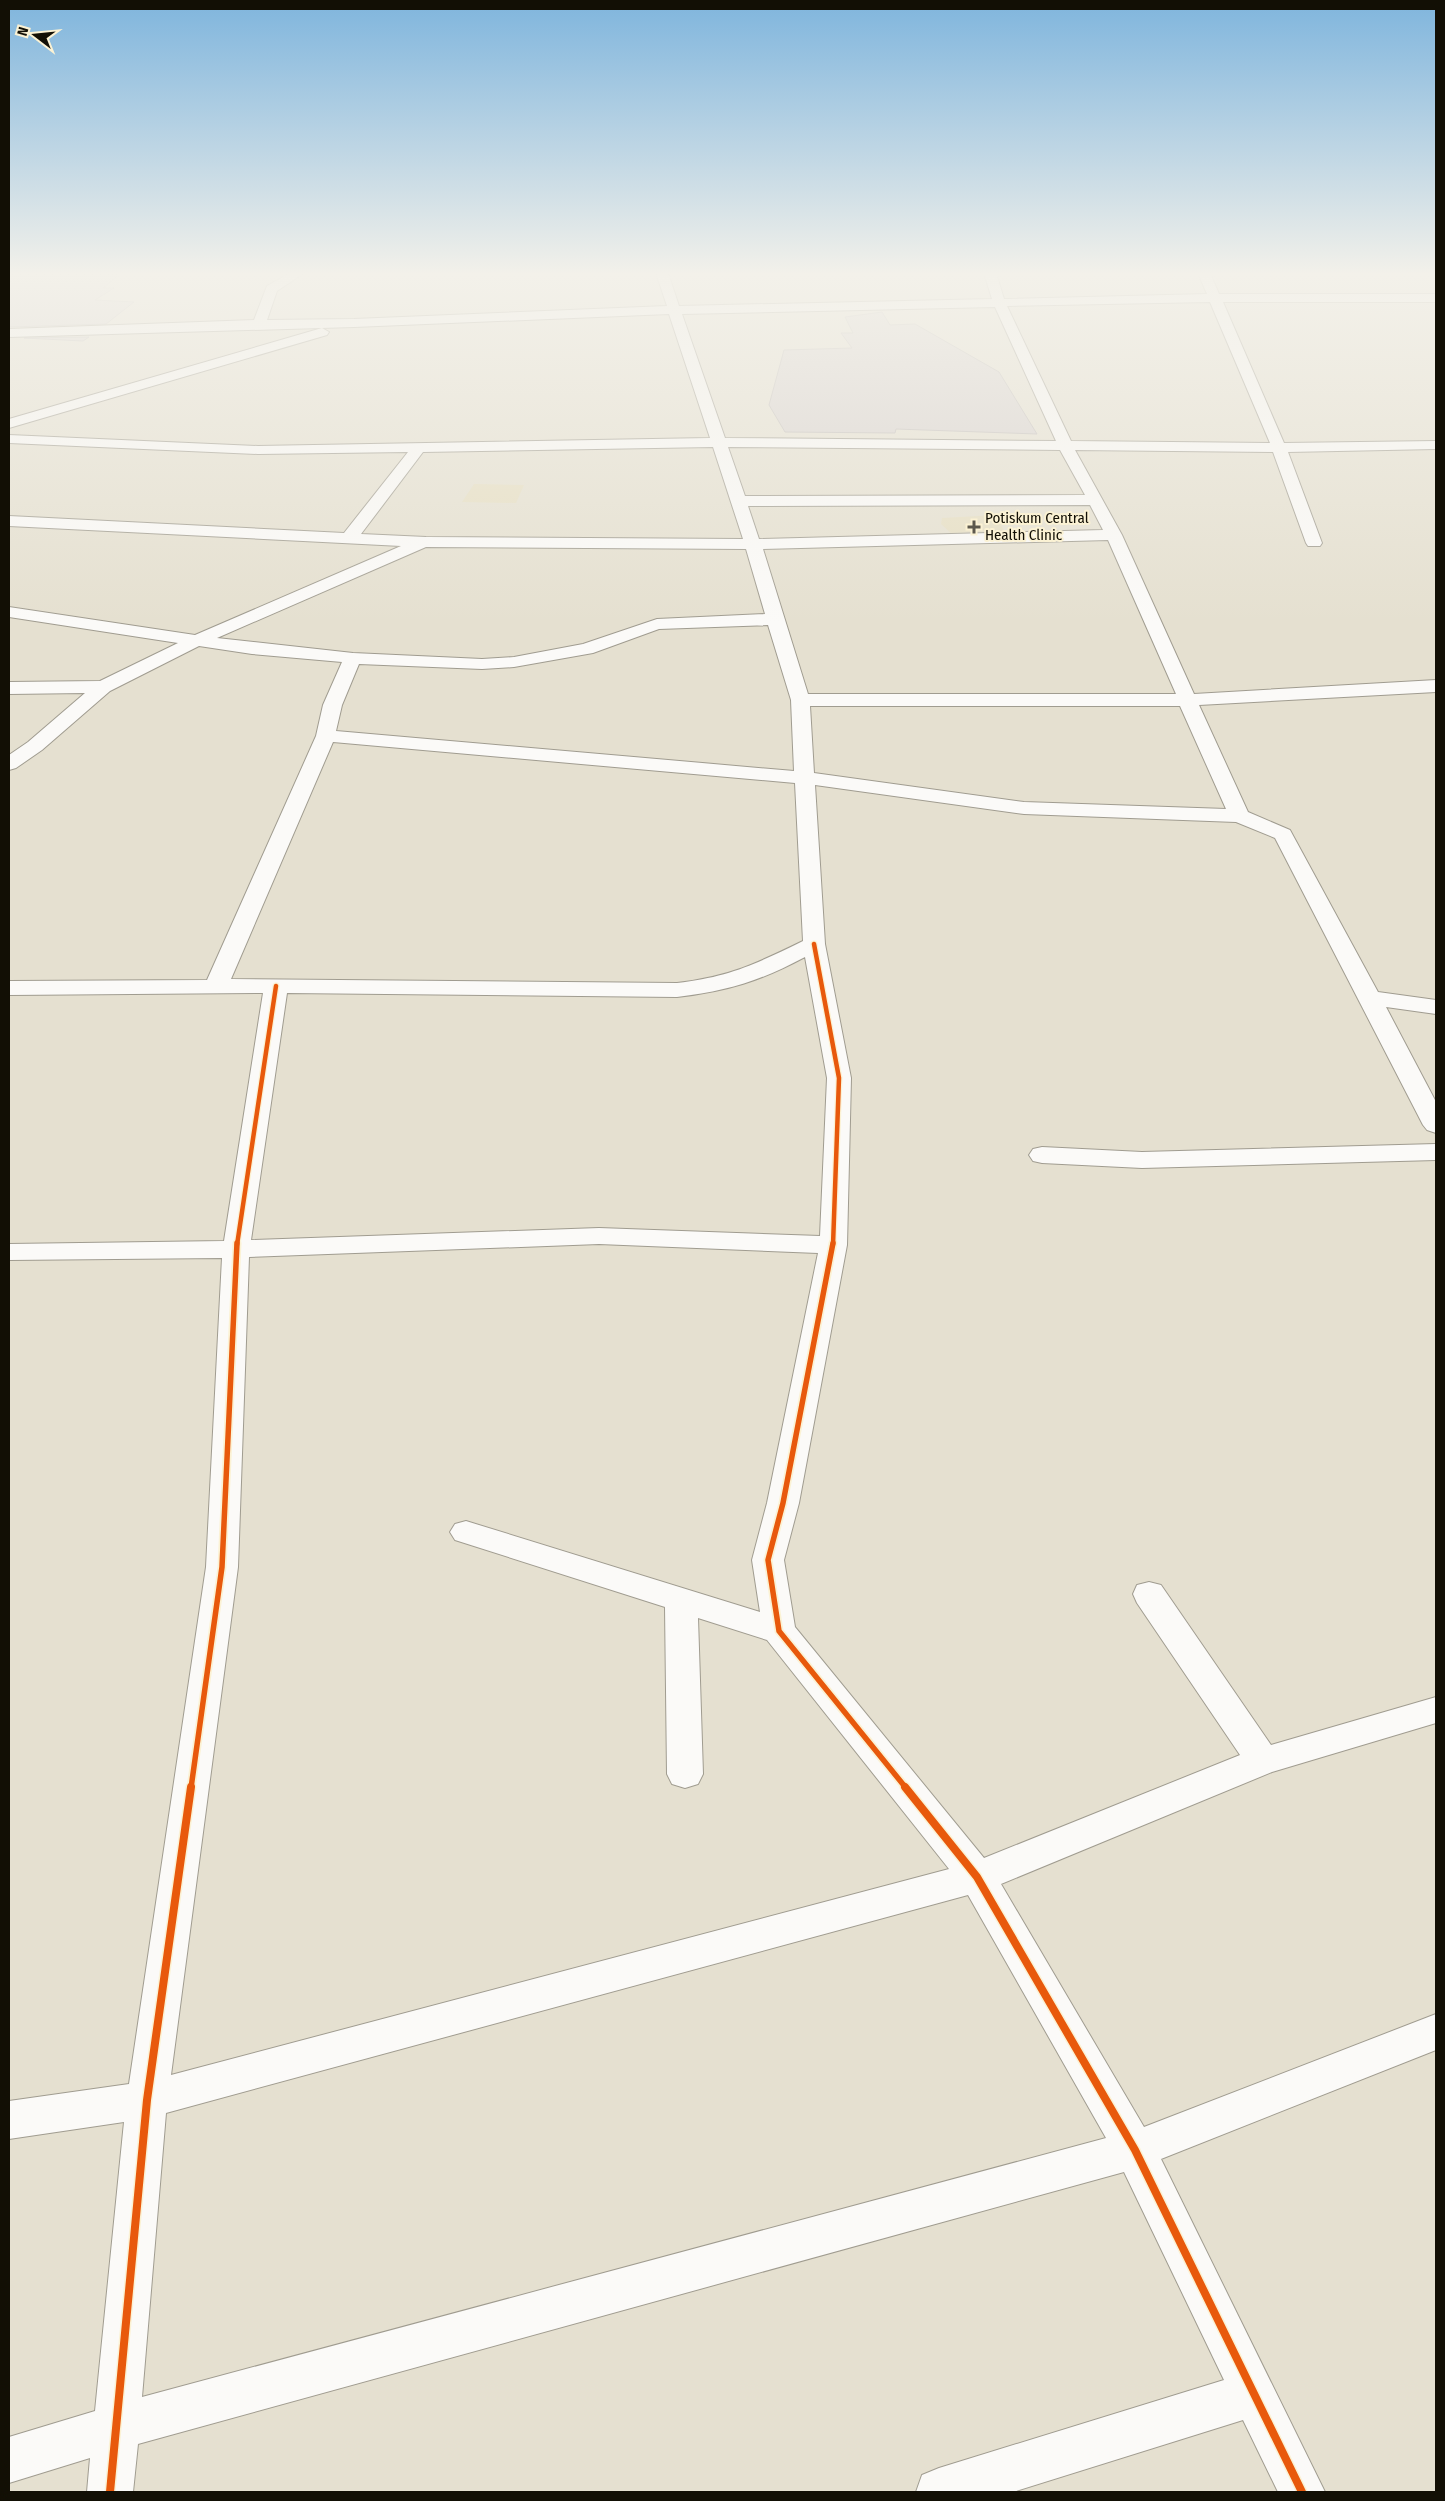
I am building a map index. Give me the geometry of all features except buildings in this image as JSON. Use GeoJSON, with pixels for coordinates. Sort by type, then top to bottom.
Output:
{"type":"FeatureCollection","features":[{"type":"Feature","properties":{"kind":"street"},"geometry":{"type":"LineString","coordinates":[[9,424],[126,390]]}},
{"type":"Feature","properties":{"kind":"street"},"geometry":{"type":"LineString","coordinates":[[701,390],[753,544],[800,700],[814,944],[839,1078],[834,1245],[783,1503],[768,1560],[779,1631],[977,1877],[1135,2150],[1302,2492]]}},
{"type":"Feature","properties":{"kind":"street"},"geometry":{"type":"LineString","coordinates":[[1039,390],[1065,446],[1114,535],[1239,816]]}},
{"type":"Feature","properties":{"kind":"street"},"geometry":{"type":"LineString","coordinates":[[1255,390],[1280,448],[1314,543]]}},
{"type":"Feature","properties":{"kind":"street"},"geometry":{"type":"LineString","coordinates":[[9,439],[250,450],[718,442],[1280,448],[1436,446]]}},
{"type":"Feature","properties":{"kind":"street"},"geometry":{"type":"LineString","coordinates":[[350,538],[420,446]]}},
{"type":"Feature","properties":{"kind":"street"},"geometry":{"type":"LineString","coordinates":[[738,501],[1095,500]]}},
{"type":"Feature","properties":{"kind":"street"},"geometry":{"type":"LineString","coordinates":[[9,521],[426,542],[753,544],[1114,535]]}},
{"type":"Feature","properties":{"kind":"street"},"geometry":{"type":"LineString","coordinates":[[9,764],[35,746],[103,687],[198,640],[426,542]]}},
{"type":"Feature","properties":{"kind":"street"},"geometry":{"type":"LineString","coordinates":[[9,612],[198,640],[252,650],[353,658],[482,664],[514,662],[587,649],[657,624],[775,619]]}},
{"type":"Feature","properties":{"kind":"street"},"geometry":{"type":"LineString","coordinates":[[216,986],[326,736],[328,719],[335,695],[353,658]]}},
{"type":"Feature","properties":{"kind":"street"},"geometry":{"type":"LineString","coordinates":[[800,700],[1188,700],[1436,686]]}},
{"type":"Feature","properties":{"kind":"street"},"geometry":{"type":"LineString","coordinates":[[9,688],[103,687]]}},
{"type":"Feature","properties":{"kind":"street"},"geometry":{"type":"LineString","coordinates":[[326,736],[805,778],[1024,808],[1239,816],[1283,834],[1436,1125]]}},
{"type":"Feature","properties":{"kind":"street"},"geometry":{"type":"LineString","coordinates":[[9,988],[276,986],[677,990],[712,986],[759,972],[814,944]]}},
{"type":"Feature","properties":{"kind":"street"},"geometry":{"type":"LineString","coordinates":[[110,2492],[147,2100],[222,1567],[236,1248],[276,986]]}},
{"type":"Feature","properties":{"kind":"street"},"geometry":{"type":"LineString","coordinates":[[1370,998],[1436,1007]]}},
{"type":"Feature","properties":{"kind":"street"},"geometry":{"type":"LineString","coordinates":[[1042,1155],[1142,1160],[1436,1152]]}},
{"type":"Feature","properties":{"kind":"street"},"geometry":{"type":"LineString","coordinates":[[9,1252],[236,1248],[599,1236],[834,1245]]}},
{"type":"Feature","properties":{"kind":"street"},"geometry":{"type":"LineString","coordinates":[[466,1532],[779,1631]]}},
{"type":"Feature","properties":{"kind":"street"},"geometry":{"type":"LineString","coordinates":[[1149,1594],[1263,1761]]}},
{"type":"Feature","properties":{"kind":"street"},"geometry":{"type":"LineString","coordinates":[[681,1600],[685,1774]]}},
{"type":"Feature","properties":{"kind":"street"},"geometry":{"type":"LineString","coordinates":[[9,2120],[147,2100],[977,1877],[1263,1761],[1436,1710]]}},
{"type":"Feature","properties":{"kind":"street"},"geometry":{"type":"LineString","coordinates":[[9,2460],[117,2427],[1135,2150],[1436,2032]]}},
{"type":"Feature","properties":{"kind":"street"},"geometry":{"type":"LineString","coordinates":[[939,2492],[1253,2394]]}},
{"type":"Feature","properties":{"kind":"shaded area"},"geometry":{"type":"Polygon","coordinates":[[[474,484],[524,485],[516,503],[462,502],[474,484]]]}},
{"type":"Feature","properties":{"kind":"shaded area","name":"Potiskum Central Health Clinic"},"geometry":{"type":"Polygon","coordinates":[[[996,515],[1004,531],[951,533],[941,524],[942,518],[996,515]]]}},
{"type":"Feature","properties":{"kind":"cycle path"},"geometry":{"type":"LineString","coordinates":[[814,944],[839,1078],[833,1245],[783,1503],[768,1560],[779,1631],[977,1877],[1135,2150],[1302,2492]]}},
{"type":"Feature","properties":{"kind":"cycle path"},"geometry":{"type":"LineString","coordinates":[[110,2492],[147,2100],[222,1567],[236,1249],[276,986]]}},
{"type":"Feature","properties":{"kind":"place","name":"Potiskum Central Health Clinic"},"geometry":{"type":"Point","coordinates":[974,527]}}]}
